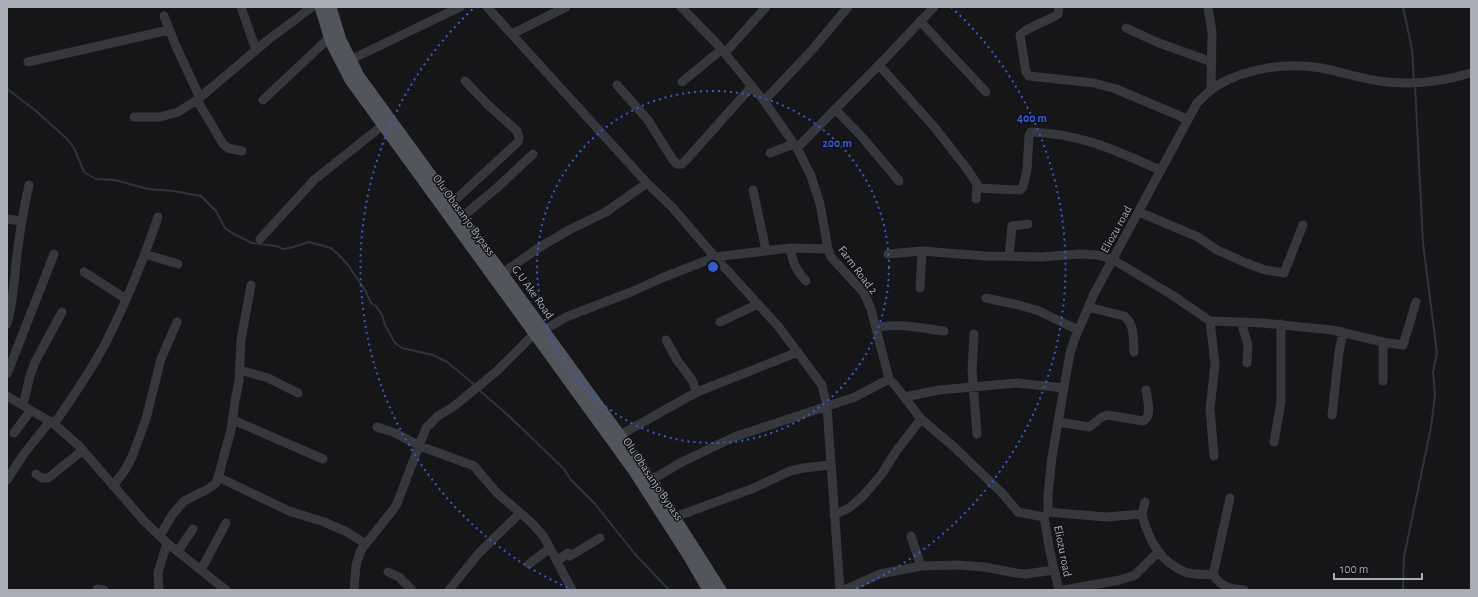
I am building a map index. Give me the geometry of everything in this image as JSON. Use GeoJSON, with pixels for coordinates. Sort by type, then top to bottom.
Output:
{"type":"FeatureCollection","features":[{"type":"Feature","properties":{"kind":"main road","name":"Olu Obasanjo Bypass"},"geometry":{"type":"LineString","coordinates":[[320,7],[329,38],[341,65],[350,80],[539,332],[633,470],[669,525],[708,590]]}},
{"type":"Feature","properties":{"kind":"main road","name":"G.U Ake Road"},"geometry":{"type":"LineString","coordinates":[[331,7],[341,40],[359,76],[503,273],[539,332],[620,435],[651,480],[721,590]]}},
{"type":"Feature","properties":{"kind":"street"},"geometry":{"type":"LineString","coordinates":[[241,7],[256,50]]}},
{"type":"Feature","properties":{"kind":"street"},"geometry":{"type":"LineString","coordinates":[[134,117],[160,117],[178,112],[198,99],[256,50],[312,7]]}},
{"type":"Feature","properties":{"kind":"street"},"geometry":{"type":"LineString","coordinates":[[350,60],[460,7]]}},
{"type":"Feature","properties":{"kind":"street"},"geometry":{"type":"LineString","coordinates":[[487,7],[647,183],[672,207],[715,258],[758,304],[798,352],[822,384],[827,407],[840,590]]}},
{"type":"Feature","properties":{"kind":"street"},"geometry":{"type":"LineString","coordinates":[[512,34],[566,7]]}},
{"type":"Feature","properties":{"kind":"street","name":"Farm Road 2"},"geometry":{"type":"LineString","coordinates":[[681,7],[723,51],[752,86],[796,146],[811,176],[820,204],[828,249],[832,257],[864,293],[877,328],[889,379],[921,419],[953,446],[1002,493],[1018,512],[1046,515],[1106,517],[1142,514]]}},
{"type":"Feature","properties":{"kind":"street"},"geometry":{"type":"LineString","coordinates":[[682,82],[723,51],[766,7]]}},
{"type":"Feature","properties":{"kind":"street"},"geometry":{"type":"LineString","coordinates":[[764,101],[812,50],[848,7]]}},
{"type":"Feature","properties":{"kind":"street"},"geometry":{"type":"LineString","coordinates":[[770,153],[796,146],[879,65],[934,7]]}},
{"type":"Feature","properties":{"kind":"street"},"geometry":{"type":"LineString","coordinates":[[1059,7],[1058,14],[1050,20],[1023,31],[1020,35],[1026,72],[1029,76],[1094,83],[1116,89],[1187,119]]}},
{"type":"Feature","properties":{"kind":"street"},"geometry":{"type":"LineString","coordinates":[[1208,7],[1212,32],[1211,90]]}},
{"type":"Feature","properties":{"kind":"street"},"geometry":{"type":"LineString","coordinates":[[164,16],[198,99],[223,144],[228,148],[242,151]]}},
{"type":"Feature","properties":{"kind":"street"},"geometry":{"type":"LineString","coordinates":[[920,21],[986,92]]}},
{"type":"Feature","properties":{"kind":"street"},"geometry":{"type":"LineString","coordinates":[[1126,28],[1159,43],[1212,62]]}},
{"type":"Feature","properties":{"kind":"street"},"geometry":{"type":"LineString","coordinates":[[28,62],[170,30]]}},
{"type":"Feature","properties":{"kind":"street"},"geometry":{"type":"LineString","coordinates":[[263,100],[329,38]]}},
{"type":"Feature","properties":{"kind":"street"},"geometry":{"type":"LineString","coordinates":[[879,65],[936,129],[967,169],[977,184],[976,199]]}},
{"type":"Feature","properties":{"kind":"street","name":"Eliozu road"},"geometry":{"type":"LineString","coordinates":[[1059,590],[1054,570],[1046,515],[1051,464],[1070,353],[1088,307],[1112,259],[1139,212],[1187,119],[1197,103],[1211,90],[1226,81],[1260,70],[1286,66],[1320,68],[1366,79],[1386,82],[1421,82],[1443,80],[1471,73]]}},
{"type":"Feature","properties":{"kind":"street"},"geometry":{"type":"LineString","coordinates":[[452,203],[502,158],[518,142],[519,138],[517,131],[487,104],[465,81]]}},
{"type":"Feature","properties":{"kind":"street"},"geometry":{"type":"LineString","coordinates":[[617,85],[648,120],[677,164],[682,164],[687,160],[752,86]]}},
{"type":"Feature","properties":{"kind":"street"},"geometry":{"type":"LineString","coordinates":[[835,109],[862,137],[899,181]]}},
{"type":"Feature","properties":{"kind":"street"},"geometry":{"type":"LineString","coordinates":[[260,239],[314,180],[383,126]]}},
{"type":"Feature","properties":{"kind":"street"},"geometry":{"type":"LineString","coordinates":[[977,188],[1020,190],[1023,187],[1027,170],[1029,136],[1031,132],[1078,137],[1096,142],[1160,170]]}},
{"type":"Feature","properties":{"kind":"street"},"geometry":{"type":"LineString","coordinates":[[462,217],[500,186],[533,154]]}},
{"type":"Feature","properties":{"kind":"street"},"geometry":{"type":"LineString","coordinates":[[503,273],[563,233],[606,212],[647,183]]}},
{"type":"Feature","properties":{"kind":"street"},"geometry":{"type":"LineString","coordinates":[[7,324],[10,307],[11,276],[29,185]]}},
{"type":"Feature","properties":{"kind":"street"},"geometry":{"type":"LineString","coordinates":[[753,190],[766,250]]}},
{"type":"Feature","properties":{"kind":"street"},"geometry":{"type":"LineString","coordinates":[[1139,212],[1198,237],[1217,250],[1246,263],[1265,270],[1284,273],[1302,225]]}},
{"type":"Feature","properties":{"kind":"street"},"geometry":{"type":"LineString","coordinates":[[7,480],[23,455],[52,422],[89,372],[126,299],[145,254],[158,217]]}},
{"type":"Feature","properties":{"kind":"street"},"geometry":{"type":"LineString","coordinates":[[7,219],[21,221]]}},
{"type":"Feature","properties":{"kind":"street"},"geometry":{"type":"LineString","coordinates":[[1009,256],[1012,226],[1028,224]]}},
{"type":"Feature","properties":{"kind":"street"},"geometry":{"type":"LineString","coordinates":[[790,248],[792,262],[799,274],[806,281]]}},
{"type":"Feature","properties":{"kind":"street"},"geometry":{"type":"LineString","coordinates":[[354,590],[356,565],[361,550],[396,506],[426,428],[438,416],[453,407],[497,371],[539,332],[566,317],[715,258],[790,248],[828,249]]}},
{"type":"Feature","properties":{"kind":"street"},"geometry":{"type":"LineString","coordinates":[[920,288],[922,251]]}},
{"type":"Feature","properties":{"kind":"street"},"geometry":{"type":"LineString","coordinates":[[888,254],[922,251],[984,256],[1041,257],[1097,254],[1112,259],[1210,320],[1281,324],[1332,330],[1403,345],[1416,302]]}},
{"type":"Feature","properties":{"kind":"street"},"geometry":{"type":"LineString","coordinates":[[7,374],[54,254]]}},
{"type":"Feature","properties":{"kind":"street"},"geometry":{"type":"LineString","coordinates":[[145,254],[178,264]]}},
{"type":"Feature","properties":{"kind":"street"},"geometry":{"type":"LineString","coordinates":[[84,272],[126,299]]}},
{"type":"Feature","properties":{"kind":"street"},"geometry":{"type":"LineString","coordinates":[[160,536],[172,515],[184,501],[208,489],[216,483],[232,430],[240,370],[241,340],[251,285]]}},
{"type":"Feature","properties":{"kind":"street"},"geometry":{"type":"LineString","coordinates":[[986,298],[1039,311],[1078,330]]}},
{"type":"Feature","properties":{"kind":"street"},"geometry":{"type":"LineString","coordinates":[[720,322],[758,304]]}},
{"type":"Feature","properties":{"kind":"street"},"geometry":{"type":"LineString","coordinates":[[1088,307],[1124,316],[1129,319],[1132,326],[1134,352]]}},
{"type":"Feature","properties":{"kind":"street"},"geometry":{"type":"LineString","coordinates":[[14,433],[27,407],[32,369],[62,312]]}},
{"type":"Feature","properties":{"kind":"street"},"geometry":{"type":"LineString","coordinates":[[1210,320],[1215,364],[1210,409],[1214,456]]}},
{"type":"Feature","properties":{"kind":"street"},"geometry":{"type":"LineString","coordinates":[[113,486],[125,470],[135,451],[146,419],[161,359],[177,322]]}},
{"type":"Feature","properties":{"kind":"street"},"geometry":{"type":"LineString","coordinates":[[1241,322],[1248,345],[1247,363]]}},
{"type":"Feature","properties":{"kind":"street"},"geometry":{"type":"LineString","coordinates":[[1274,442],[1281,402],[1281,324]]}},
{"type":"Feature","properties":{"kind":"street"},"geometry":{"type":"LineString","coordinates":[[877,328],[885,325],[944,331]]}},
{"type":"Feature","properties":{"kind":"street"},"geometry":{"type":"LineString","coordinates":[[1332,415],[1339,352],[1343,332]]}},
{"type":"Feature","properties":{"kind":"street"},"geometry":{"type":"LineString","coordinates":[[974,334],[972,370],[977,434]]}},
{"type":"Feature","properties":{"kind":"street"},"geometry":{"type":"LineString","coordinates":[[666,340],[677,360],[692,380],[697,392]]}},
{"type":"Feature","properties":{"kind":"street"},"geometry":{"type":"LineString","coordinates":[[1383,342],[1384,381]]}},
{"type":"Feature","properties":{"kind":"street"},"geometry":{"type":"LineString","coordinates":[[620,435],[697,392],[798,352]]}},
{"type":"Feature","properties":{"kind":"street"},"geometry":{"type":"LineString","coordinates":[[240,370],[268,378],[298,393]]}},
{"type":"Feature","properties":{"kind":"street"},"geometry":{"type":"LineString","coordinates":[[651,480],[682,462],[734,437],[855,397],[889,379]]}},
{"type":"Feature","properties":{"kind":"street"},"geometry":{"type":"LineString","coordinates":[[905,398],[939,390],[1017,383],[1064,388]]}},
{"type":"Feature","properties":{"kind":"street"},"geometry":{"type":"LineString","coordinates":[[1058,422],[1089,427],[1102,417],[1108,416],[1143,421],[1147,419],[1149,415],[1146,390]]}},
{"type":"Feature","properties":{"kind":"street"},"geometry":{"type":"LineString","coordinates":[[7,396],[52,422],[83,450],[144,522],[167,543],[226,590]]}},
{"type":"Feature","properties":{"kind":"street"},"geometry":{"type":"LineString","coordinates":[[834,515],[849,508],[864,496],[921,419]]}},
{"type":"Feature","properties":{"kind":"street"},"geometry":{"type":"LineString","coordinates":[[233,420],[323,459]]}},
{"type":"Feature","properties":{"kind":"street"},"geometry":{"type":"LineString","coordinates":[[377,427],[395,433],[420,446],[474,466],[497,493],[532,523],[544,537],[572,590]]}},
{"type":"Feature","properties":{"kind":"street"},"geometry":{"type":"LineString","coordinates":[[36,474],[42,478],[48,478],[83,450]]}},
{"type":"Feature","properties":{"kind":"street"},"geometry":{"type":"LineString","coordinates":[[675,517],[754,488],[790,471],[803,468],[831,466]]}},
{"type":"Feature","properties":{"kind":"street"},"geometry":{"type":"LineString","coordinates":[[218,477],[288,511],[331,525],[366,544]]}},
{"type":"Feature","properties":{"kind":"street"},"geometry":{"type":"LineString","coordinates":[[1230,498],[1213,574],[1219,583],[1228,587],[1244,590]]}},
{"type":"Feature","properties":{"kind":"street"},"geometry":{"type":"LineString","coordinates":[[1145,502],[1142,514],[1144,522],[1158,552],[1174,566],[1186,572],[1213,574]]}},
{"type":"Feature","properties":{"kind":"street"},"geometry":{"type":"LineString","coordinates":[[449,590],[479,553],[520,513]]}},
{"type":"Feature","properties":{"kind":"street"},"geometry":{"type":"LineString","coordinates":[[201,570],[226,523]]}},
{"type":"Feature","properties":{"kind":"street"},"geometry":{"type":"LineString","coordinates":[[178,551],[193,529]]}},
{"type":"Feature","properties":{"kind":"street"},"geometry":{"type":"LineString","coordinates":[[910,536],[921,566]]}},
{"type":"Feature","properties":{"kind":"street"},"geometry":{"type":"LineString","coordinates":[[557,561],[568,553],[570,556],[600,538]]}},
{"type":"Feature","properties":{"kind":"street"},"geometry":{"type":"LineString","coordinates":[[159,590],[158,573],[167,543]]}},
{"type":"Feature","properties":{"kind":"street"},"geometry":{"type":"LineString","coordinates":[[529,564],[550,548]]}},
{"type":"Feature","properties":{"kind":"street"},"geometry":{"type":"LineString","coordinates":[[1064,590],[1120,580],[1135,575],[1158,552]]}},
{"type":"Feature","properties":{"kind":"street"},"geometry":{"type":"LineString","coordinates":[[844,590],[880,574],[921,566],[958,565],[984,567],[1026,574],[1054,570]]}},
{"type":"Feature","properties":{"kind":"street"},"geometry":{"type":"LineString","coordinates":[[388,572],[399,577],[412,590]]}},
{"type":"Feature","properties":{"kind":"waterway"},"geometry":{"type":"LineString","coordinates":[[1403,7],[1412,49],[1414,81]]}},
{"type":"Feature","properties":{"kind":"waterway"},"geometry":{"type":"LineString","coordinates":[[1403,590],[1404,557],[1431,427],[1435,395],[1433,372],[1437,353],[1423,243],[1415,85]]}},
{"type":"Feature","properties":{"kind":"waterway"},"geometry":{"type":"LineString","coordinates":[[7,89],[35,110],[67,139],[74,148],[84,172],[96,179],[115,180],[148,189],[173,191],[201,196],[216,211],[225,228],[252,243],[276,246],[283,249],[309,242],[331,248],[348,265],[365,290],[371,303],[376,306],[382,315],[385,325],[395,343],[402,348],[433,355],[447,362],[475,385]]}},
{"type":"Feature","properties":{"kind":"waterway"},"geometry":{"type":"LineString","coordinates":[[479,390],[510,417],[564,469],[571,480],[595,504],[635,554],[669,590]]}}]}
